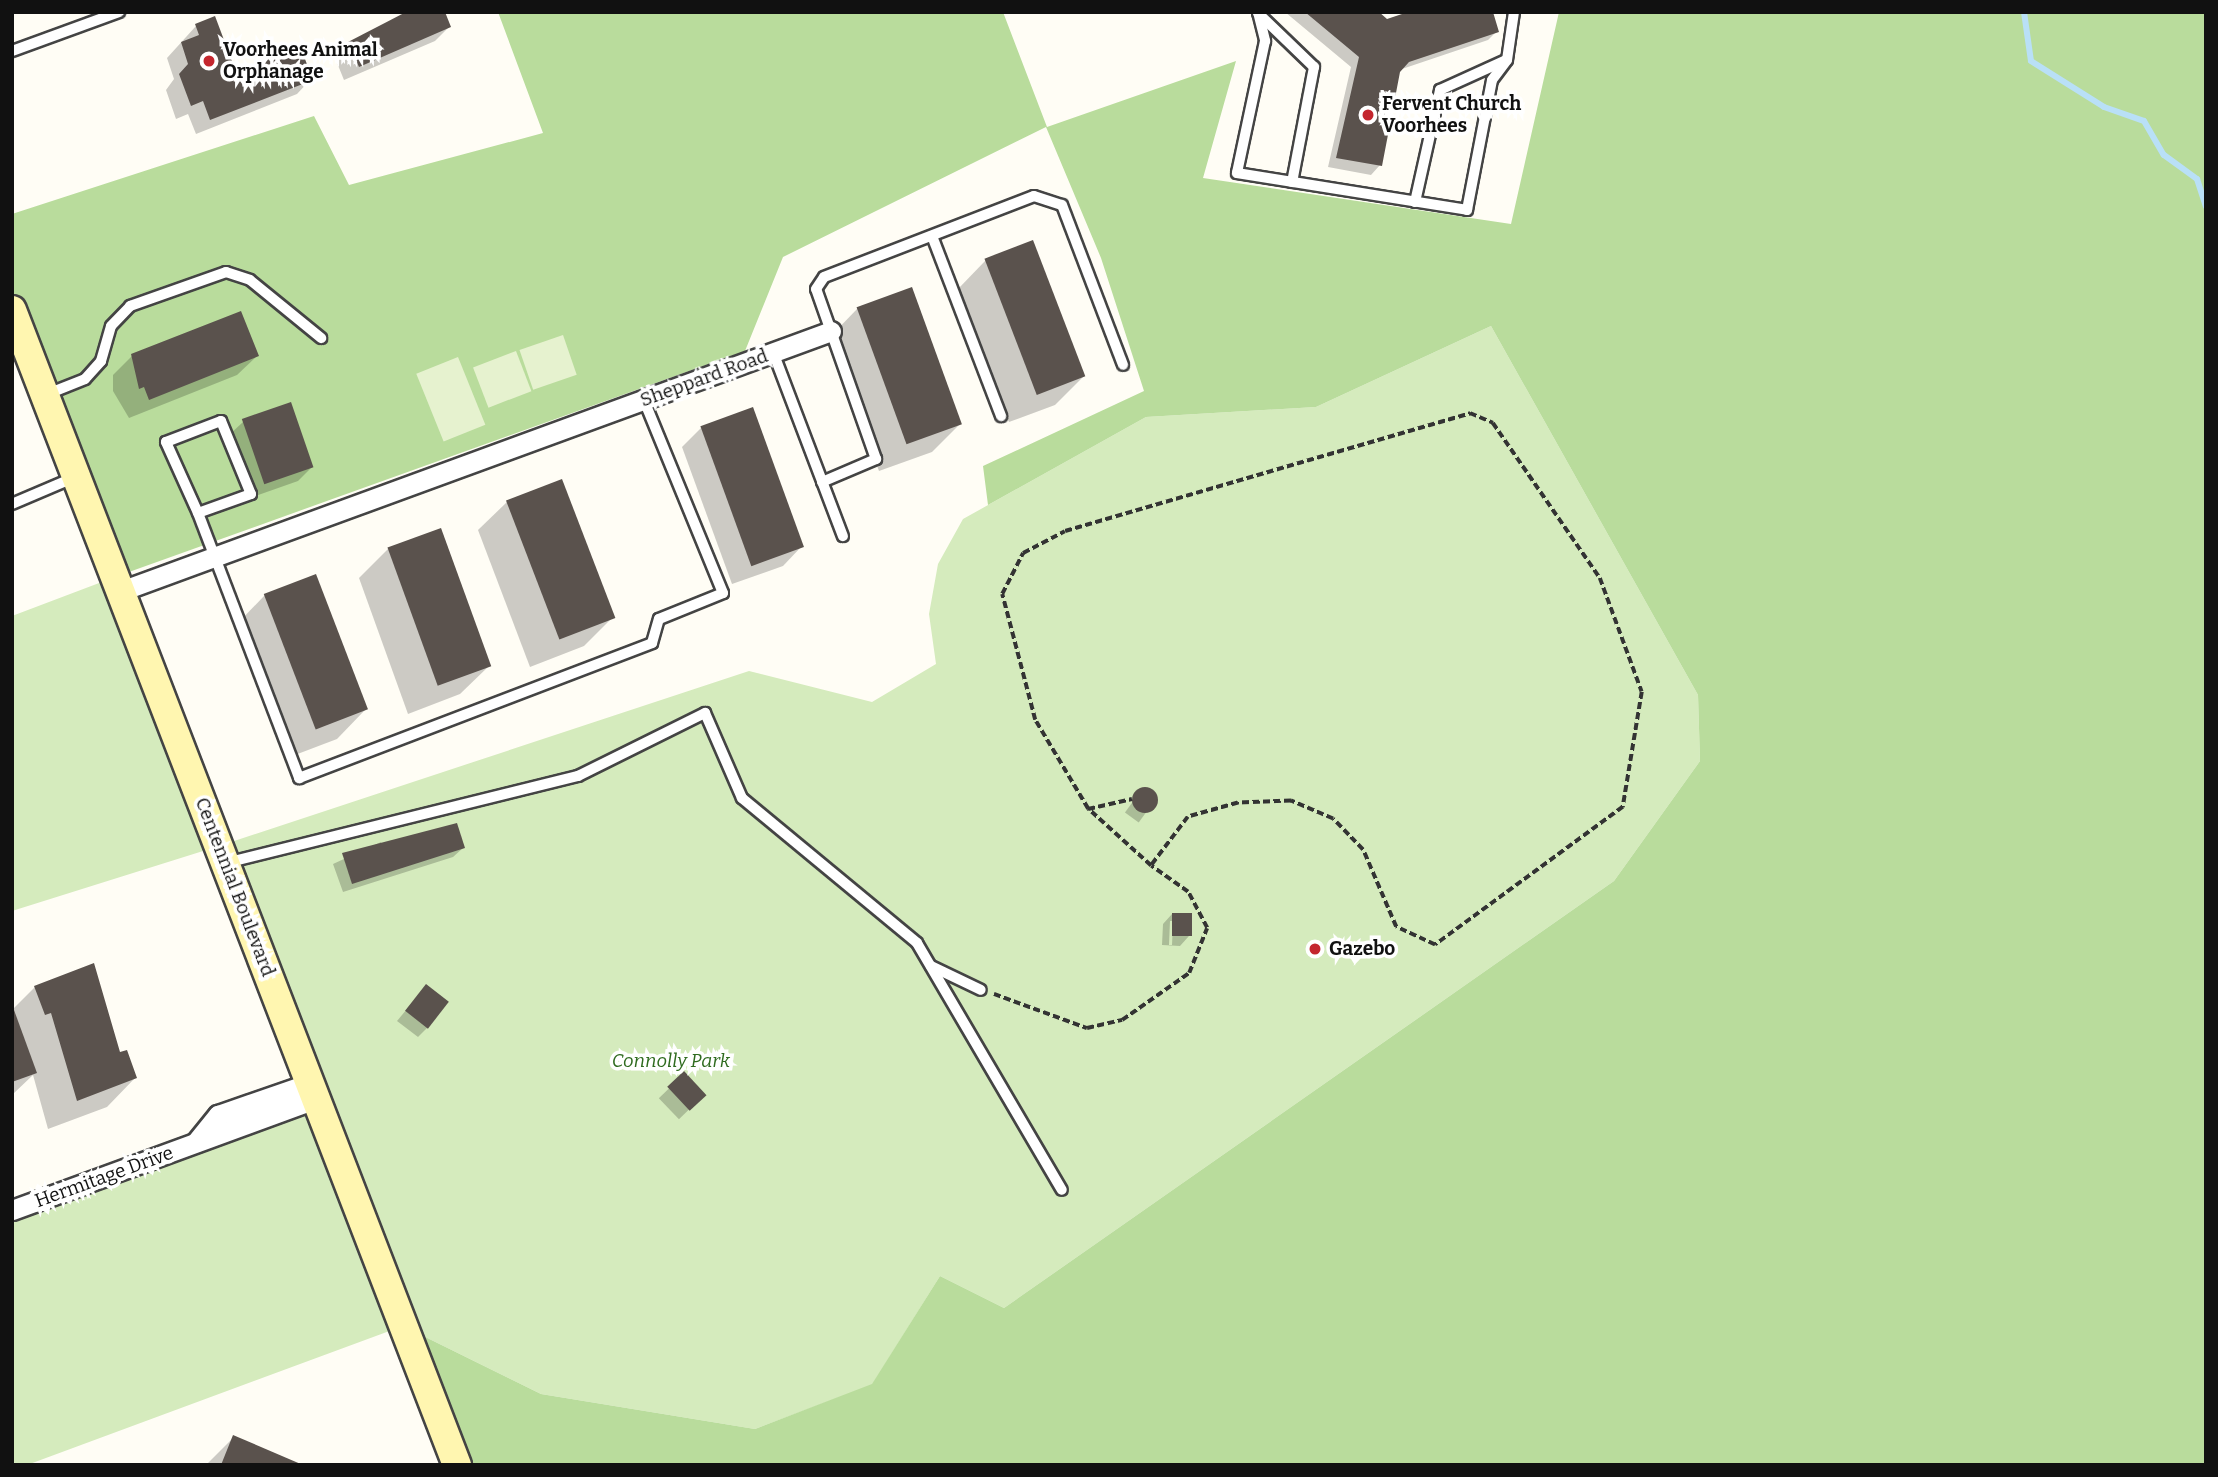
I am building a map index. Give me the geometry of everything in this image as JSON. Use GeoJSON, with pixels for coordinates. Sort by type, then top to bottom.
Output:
{"type":"FeatureCollection","features":[{"type":"Feature","properties":{"kind":"main road","name":"Centennial Boulevard"},"geometry":{"type":"LineString","coordinates":[[12,310],[457,1465]]}},
{"type":"Feature","properties":{"kind":"street","name":"Sheppard Road"},"geometry":{"type":"LineString","coordinates":[[121,592],[831,331]]}},
{"type":"Feature","properties":{"kind":"street","name":"Hermitage Drive"},"geometry":{"type":"LineString","coordinates":[[14,1204],[195,1143],[218,1115],[313,1091]]}},
{"type":"Feature","properties":{"kind":"lane"},"geometry":{"type":"LineString","coordinates":[[12,51],[119,12]]}},
{"type":"Feature","properties":{"kind":"lane"},"geometry":{"type":"LineString","coordinates":[[1258,13],[1265,41],[1237,173],[1467,210],[1492,80],[1507,60],[1514,12]]}},
{"type":"Feature","properties":{"kind":"lane"},"geometry":{"type":"LineString","coordinates":[[1258,13],[1314,67],[1292,182]]}},
{"type":"Feature","properties":{"kind":"lane"},"geometry":{"type":"LineString","coordinates":[[1415,202],[1440,90],[1507,60]]}},
{"type":"Feature","properties":{"kind":"lane"},"geometry":{"type":"LineString","coordinates":[[822,482],[876,459],[816,289],[824,277],[1034,196],[1062,205],[1123,365]]}},
{"type":"Feature","properties":{"kind":"lane"},"geometry":{"type":"LineString","coordinates":[[932,236],[1001,416]]}},
{"type":"Feature","properties":{"kind":"lane"},"geometry":{"type":"LineString","coordinates":[[45,395],[85,379],[101,361],[111,327],[130,306],[226,272],[250,280],[321,338]]}},
{"type":"Feature","properties":{"kind":"lane"},"geometry":{"type":"LineString","coordinates":[[773,352],[843,536]]}},
{"type":"Feature","properties":{"kind":"lane"},"geometry":{"type":"LineString","coordinates":[[198,513],[251,494],[221,421],[166,442],[198,513],[299,778],[652,643],[659,619],[723,593],[644,400]]}},
{"type":"Feature","properties":{"kind":"lane"},"geometry":{"type":"LineString","coordinates":[[12,505],[76,476]]}},
{"type":"Feature","properties":{"kind":"lane"},"geometry":{"type":"LineString","coordinates":[[226,863],[578,776],[705,713],[742,798],[917,943],[1062,1190]]}},
{"type":"Feature","properties":{"kind":"lane"},"geometry":{"type":"LineString","coordinates":[[931,966],[981,990]]}},
{"type":"Feature","properties":{"kind":"path"},"geometry":{"type":"LineString","coordinates":[[981,990],[1087,1028],[1122,1020],[1189,973],[1207,928],[1200,908],[1151,866],[1088,809],[1035,720],[1002,594],[1023,553],[1065,531],[1470,413],[1493,423],[1600,578],[1642,692],[1623,807],[1435,945],[1396,927],[1363,850],[1333,819],[1291,801],[1238,803],[1188,817],[1151,866]]}},
{"type":"Feature","properties":{"kind":"path"},"geometry":{"type":"LineString","coordinates":[[1088,809],[1132,799]]}},
{"type":"Feature","properties":{"kind":"green space"},"geometry":{"type":"Polygon","coordinates":[[[498,12],[1003,12],[1047,127],[1236,61],[1203,178],[1511,224],[1559,12],[2206,12],[2206,1465],[456,1465],[403,1326],[541,1394],[755,1429],[872,1384],[940,1276],[1004,1308],[1614,881],[1700,761],[1698,695],[1491,326],[1316,407],[1146,417],[988,505],[983,466],[1144,391],[1101,258],[1046,127],[783,257],[745,351],[115,577],[12,307],[12,214],[314,116],[349,185],[543,133],[498,12]]]}},
{"type":"Feature","properties":{"kind":"green space","name":"Connolly Park"},"geometry":{"type":"Polygon","coordinates":[[[1491,326],[1698,695],[1700,761],[1614,881],[1004,1308],[940,1276],[872,1385],[755,1429],[541,1394],[403,1326],[27,1465],[12,1465],[12,1211],[316,1098],[219,846],[749,671],[872,702],[936,664],[929,614],[938,564],[963,519],[1146,417],[1316,407],[1491,326]]]}},
{"type":"Feature","properties":{"kind":"green space"},"geometry":{"type":"Polygon","coordinates":[[[563,335],[577,375],[533,390],[520,350],[563,335]]]}},
{"type":"Feature","properties":{"kind":"green space"},"geometry":{"type":"Polygon","coordinates":[[[516,351],[531,391],[488,408],[473,367],[516,351]]]}},
{"type":"Feature","properties":{"kind":"green space"},"geometry":{"type":"Polygon","coordinates":[[[458,357],[485,425],[444,442],[416,374],[458,357]]]}},
{"type":"Feature","properties":{"kind":"green space"},"geometry":{"type":"Polygon","coordinates":[[[115,577],[219,846],[12,911],[12,616],[115,577]]]}},
{"type":"Feature","properties":{"kind":"building"},"geometry":{"type":"Polygon","coordinates":[[[406,12],[445,12],[451,27],[359,67],[348,42],[406,12]]]}},
{"type":"Feature","properties":{"kind":"building","name":"Fervent Church Voorhees"},"geometry":{"type":"Polygon","coordinates":[[[1305,12],[1379,12],[1387,19],[1408,12],[1493,12],[1499,32],[1409,62],[1400,72],[1382,166],[1336,158],[1359,57],[1305,12]]]}},
{"type":"Feature","properties":{"kind":"building"},"geometry":{"type":"Polygon","coordinates":[[[215,16],[236,72],[300,46],[313,80],[210,120],[203,101],[191,106],[179,74],[188,64],[181,42],[199,35],[195,24],[215,16]]]}},
{"type":"Feature","properties":{"kind":"building"},"geometry":{"type":"Polygon","coordinates":[[[1033,240],[1085,376],[1037,395],[984,259],[1033,240]]]}},
{"type":"Feature","properties":{"kind":"building"},"geometry":{"type":"Polygon","coordinates":[[[912,287],[962,424],[906,444],[857,307],[912,287]]]}},
{"type":"Feature","properties":{"kind":"building"},"geometry":{"type":"Polygon","coordinates":[[[241,311],[259,356],[149,400],[144,387],[139,389],[131,354],[241,311]]]}},
{"type":"Feature","properties":{"kind":"building"},"geometry":{"type":"Polygon","coordinates":[[[291,402],[313,467],[264,484],[242,419],[291,402]]]}},
{"type":"Feature","properties":{"kind":"building"},"geometry":{"type":"Polygon","coordinates":[[[753,407],[804,547],[751,566],[700,426],[753,407]]]}},
{"type":"Feature","properties":{"kind":"building"},"geometry":{"type":"Polygon","coordinates":[[[562,479],[615,618],[559,640],[506,501],[562,479]]]}},
{"type":"Feature","properties":{"kind":"building"},"geometry":{"type":"Polygon","coordinates":[[[441,528],[491,666],[438,686],[387,547],[441,528]]]}},
{"type":"Feature","properties":{"kind":"building"},"geometry":{"type":"Polygon","coordinates":[[[316,574],[368,709],[316,729],[264,594],[316,574]]]}},
{"type":"Feature","properties":{"kind":"building"},"geometry":{"type":"Polygon","coordinates":[[[1145,787],[1155,790],[1158,800],[1155,810],[1145,813],[1135,810],[1132,800],[1135,790],[1145,787]]]}},
{"type":"Feature","properties":{"kind":"building"},"geometry":{"type":"Polygon","coordinates":[[[457,823],[465,848],[352,884],[342,853],[457,823]]]}},
{"type":"Feature","properties":{"kind":"building"},"geometry":{"type":"Polygon","coordinates":[[[1172,913],[1192,913],[1192,936],[1172,936],[1172,913]]]}},
{"type":"Feature","properties":{"kind":"building"},"geometry":{"type":"Polygon","coordinates":[[[94,963],[120,1052],[127,1050],[137,1078],[77,1101],[51,1013],[45,1015],[34,986],[94,963]]]}},
{"type":"Feature","properties":{"kind":"building"},"geometry":{"type":"Polygon","coordinates":[[[426,984],[449,1002],[428,1029],[405,1011],[426,984]]]}},
{"type":"Feature","properties":{"kind":"building"},"geometry":{"type":"Polygon","coordinates":[[[14,1010],[37,1073],[12,1082],[12,1011],[14,1010]]]}},
{"type":"Feature","properties":{"kind":"building"},"geometry":{"type":"Polygon","coordinates":[[[684,1071],[707,1095],[690,1111],[667,1087],[684,1071]]]}},
{"type":"Feature","properties":{"kind":"building"},"geometry":{"type":"Polygon","coordinates":[[[233,1435],[303,1465],[221,1465],[233,1435]]]}},
{"type":"Feature","properties":{"kind":"waterway"},"geometry":{"type":"LineString","coordinates":[[2024,12],[2031,61],[2104,107],[2144,121],[2164,155],[2197,179],[2206,207]]}},
{"type":"Feature","properties":{"kind":"place","name":"Voorhees Animal Orphanage"},"geometry":{"type":"Point","coordinates":[209,61]}},
{"type":"Feature","properties":{"kind":"place","name":"Fervent Church Voorhees"},"geometry":{"type":"Point","coordinates":[1368,115]}},
{"type":"Feature","properties":{"kind":"place","name":"Gazebo"},"geometry":{"type":"Point","coordinates":[1315,949]}}]}
